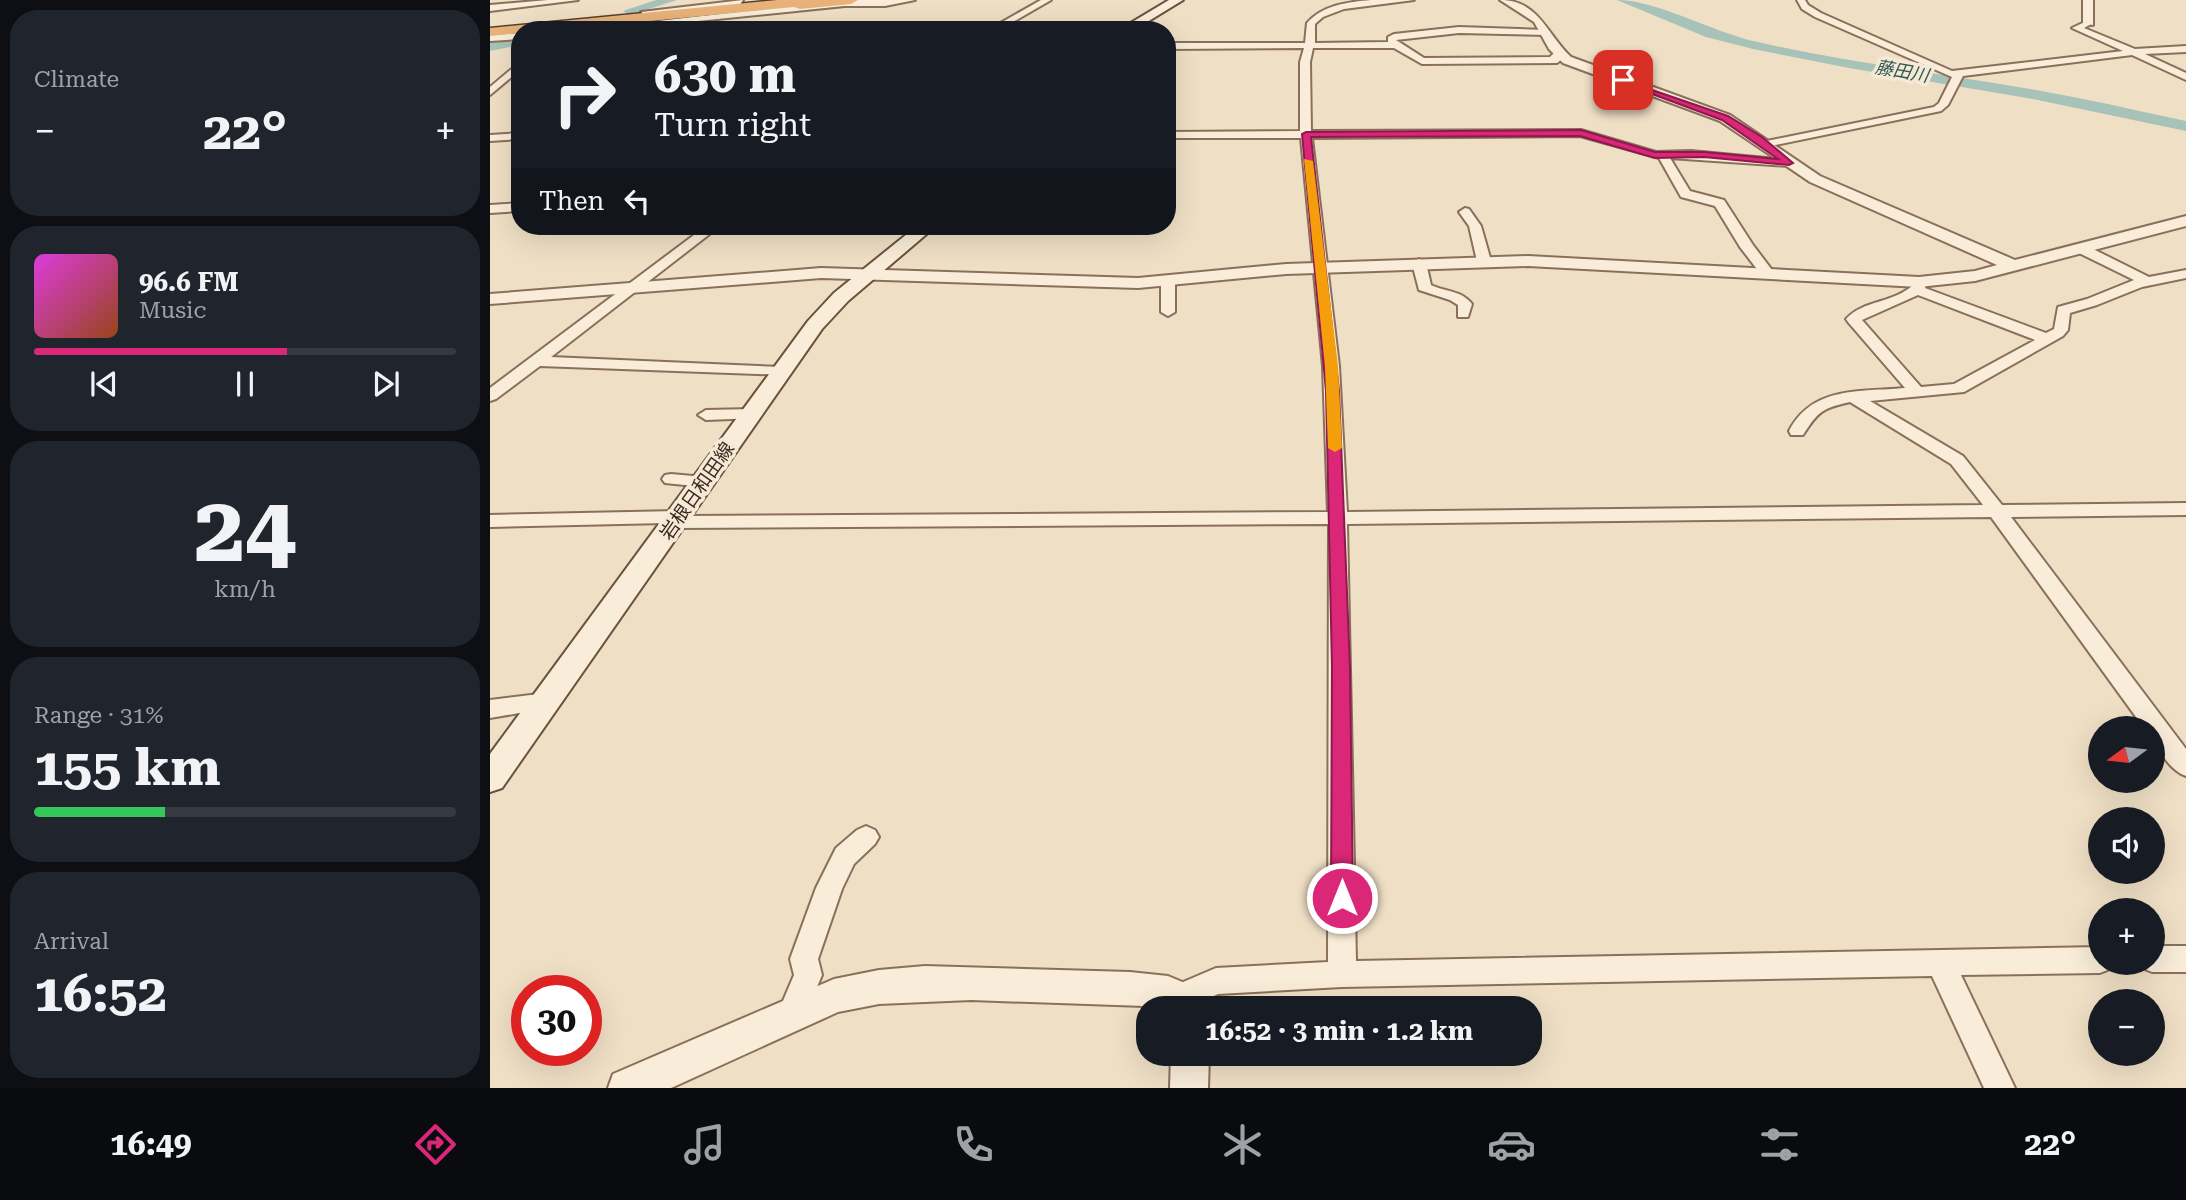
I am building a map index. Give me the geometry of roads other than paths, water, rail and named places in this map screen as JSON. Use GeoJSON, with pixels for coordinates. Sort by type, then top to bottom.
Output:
{"type":"FeatureCollection","features":[{"type":"Feature","properties":{"kind":"highway"},"geometry":{"type":"LineString","coordinates":[[616,21],[819,0]]}},
{"type":"Feature","properties":{"kind":"highway"},"geometry":{"type":"LineString","coordinates":[[634,21],[851,0]]}},
{"type":"Feature","properties":{"kind":"highway"},"geometry":{"type":"LineString","coordinates":[[490,34],[511,32]]}},
{"type":"Feature","properties":{"kind":"highway"},"geometry":{"type":"LineString","coordinates":[[490,34],[511,32]]}},
{"type":"Feature","properties":{"kind":"main road"},"geometry":{"type":"LineString","coordinates":[[1141,21],[1177,0]]}},
{"type":"Feature","properties":{"kind":"main road","name":"岩根日和田線"},"geometry":{"type":"LineString","coordinates":[[490,779],[815,324],[869,272],[916,235]]}},
{"type":"Feature","properties":{"kind":"street"},"geometry":{"type":"LineString","coordinates":[[490,8],[536,9],[574,0]]}},
{"type":"Feature","properties":{"kind":"street"},"geometry":{"type":"LineString","coordinates":[[604,21],[773,0]]}},
{"type":"Feature","properties":{"kind":"street"},"geometry":{"type":"LineString","coordinates":[[676,21],[911,0]]}},
{"type":"Feature","properties":{"kind":"street"},"geometry":{"type":"LineString","coordinates":[[1008,21],[1047,0]]}},
{"type":"Feature","properties":{"kind":"street"},"geometry":{"type":"LineString","coordinates":[[1342,975],[1338,518],[1331,366],[1306,134],[1305,62],[1311,23],[1327,10],[1355,2],[1410,0]]}},
{"type":"Feature","properties":{"kind":"street"},"geometry":{"type":"LineString","coordinates":[[1505,0],[1534,17],[1561,56]]}},
{"type":"Feature","properties":{"kind":"street"},"geometry":{"type":"LineString","coordinates":[[1801,0],[1807,9],[1818,15],[1959,76],[2134,52],[2186,50]]}},
{"type":"Feature","properties":{"kind":"street"},"geometry":{"type":"LineString","coordinates":[[2088,0],[2089,23],[2076,28],[2186,77]]}},
{"type":"Feature","properties":{"kind":"street"},"geometry":{"type":"LineString","coordinates":[[774,16],[886,1]]}},
{"type":"Feature","properties":{"kind":"street"},"geometry":{"type":"LineString","coordinates":[[512,8],[508,11],[512,21]]}},
{"type":"Feature","properties":{"kind":"street"},"geometry":{"type":"LineString","coordinates":[[1394,45],[1392,38],[1398,35],[1438,31],[1545,33]]}},
{"type":"Feature","properties":{"kind":"street"},"geometry":{"type":"LineString","coordinates":[[1176,46],[1394,45],[1422,61],[1557,60],[1554,56],[1561,56],[1715,114],[1827,185],[2014,266]]}},
{"type":"Feature","properties":{"kind":"street"},"geometry":{"type":"LineString","coordinates":[[500,68],[511,66]]}},
{"type":"Feature","properties":{"kind":"street"},"geometry":{"type":"LineString","coordinates":[[490,92],[511,73]]}},
{"type":"Feature","properties":{"kind":"street"},"geometry":{"type":"LineString","coordinates":[[1766,145],[1933,110],[1943,105],[1959,76]]}},
{"type":"Feature","properties":{"kind":"street"},"geometry":{"type":"LineString","coordinates":[[1176,135],[1581,133],[1644,153],[1704,154],[1789,163]]}},
{"type":"Feature","properties":{"kind":"street"},"geometry":{"type":"LineString","coordinates":[[490,138],[511,137]]}},
{"type":"Feature","properties":{"kind":"street"},"geometry":{"type":"LineString","coordinates":[[1663,155],[1685,194],[1720,202],[1747,247],[1768,274]]}},
{"type":"Feature","properties":{"kind":"street"},"geometry":{"type":"LineString","coordinates":[[490,209],[511,207]]}},
{"type":"Feature","properties":{"kind":"street"},"geometry":{"type":"LineString","coordinates":[[1465,212],[1475,226],[1484,261]]}},
{"type":"Feature","properties":{"kind":"street"},"geometry":{"type":"LineString","coordinates":[[490,299],[796,274],[869,272],[1099,283],[1320,267],[1484,261],[1575,262],[1918,286],[1975,276],[2186,222]]}},
{"type":"Feature","properties":{"kind":"street"},"geometry":{"type":"LineString","coordinates":[[490,396],[702,235]]}},
{"type":"Feature","properties":{"kind":"street"},"geometry":{"type":"LineString","coordinates":[[2080,248],[2147,281]]}},
{"type":"Feature","properties":{"kind":"street"},"geometry":{"type":"LineString","coordinates":[[1419,262],[1424,287],[1432,292],[1456,295],[1465,304],[1463,314]]}},
{"type":"Feature","properties":{"kind":"street"},"geometry":{"type":"LineString","coordinates":[[1797,431],[1805,413],[1817,405],[1853,397],[1958,389],[2061,330],[2063,310],[2066,307],[2092,302],[2147,281],[2186,274]]}},
{"type":"Feature","properties":{"kind":"street"},"geometry":{"type":"LineString","coordinates":[[2167,277],[2186,283]]}},
{"type":"Feature","properties":{"kind":"street"},"geometry":{"type":"LineString","coordinates":[[1168,280],[1168,312]]}},
{"type":"Feature","properties":{"kind":"street"},"geometry":{"type":"LineString","coordinates":[[1918,286],[2047,339]]}},
{"type":"Feature","properties":{"kind":"street"},"geometry":{"type":"LineString","coordinates":[[1916,391],[1853,319],[1863,312],[1909,296],[1918,286]]}},
{"type":"Feature","properties":{"kind":"street"},"geometry":{"type":"LineString","coordinates":[[535,361],[781,372]]}},
{"type":"Feature","properties":{"kind":"street"},"geometry":{"type":"LineString","coordinates":[[1853,397],[1957,460],[1998,510],[2186,767]]}},
{"type":"Feature","properties":{"kind":"street"},"geometry":{"type":"LineString","coordinates":[[706,415],[752,414]]}},
{"type":"Feature","properties":{"kind":"street"},"geometry":{"type":"LineString","coordinates":[[671,479],[704,482]]}},
{"type":"Feature","properties":{"kind":"street"},"geometry":{"type":"LineString","coordinates":[[490,521],[1338,518],[2186,509]]}},
{"type":"Feature","properties":{"kind":"street"},"geometry":{"type":"LineString","coordinates":[[490,709],[547,701]]}},
{"type":"Feature","properties":{"kind":"street"},"geometry":{"type":"LineString","coordinates":[[791,1015],[808,975],[804,959],[829,887],[845,856],[866,837]]}},
{"type":"Feature","properties":{"kind":"street"},"geometry":{"type":"LineString","coordinates":[[2165,959],[2186,959]]}},
{"type":"Feature","properties":{"kind":"street"},"geometry":{"type":"LineString","coordinates":[[1192,996],[1216,981],[1342,975],[2088,960]]}},
{"type":"Feature","properties":{"kind":"street"},"geometry":{"type":"LineString","coordinates":[[1940,962],[2000,1088]]}},
{"type":"Feature","properties":{"kind":"street"},"geometry":{"type":"LineString","coordinates":[[627,1088],[834,996],[863,988],[900,983],[1090,986],[1168,993],[1172,996]]}},
{"type":"Feature","properties":{"kind":"street"},"geometry":{"type":"LineString","coordinates":[[1189,1088],[1190,1066]]}},
{"type":"Feature","properties":{"kind":"waterway"},"geometry":{"type":"LineString","coordinates":[[630,11],[671,0]]}},
{"type":"Feature","properties":{"kind":"waterway","name":"藤田川"},"geometry":{"type":"LineString","coordinates":[[1623,0],[1711,34],[1753,45],[1849,64],[2033,94],[2186,126]]}},
{"type":"Feature","properties":{"kind":"waterway"},"geometry":{"type":"LineString","coordinates":[[490,47],[511,43]]}}]}
